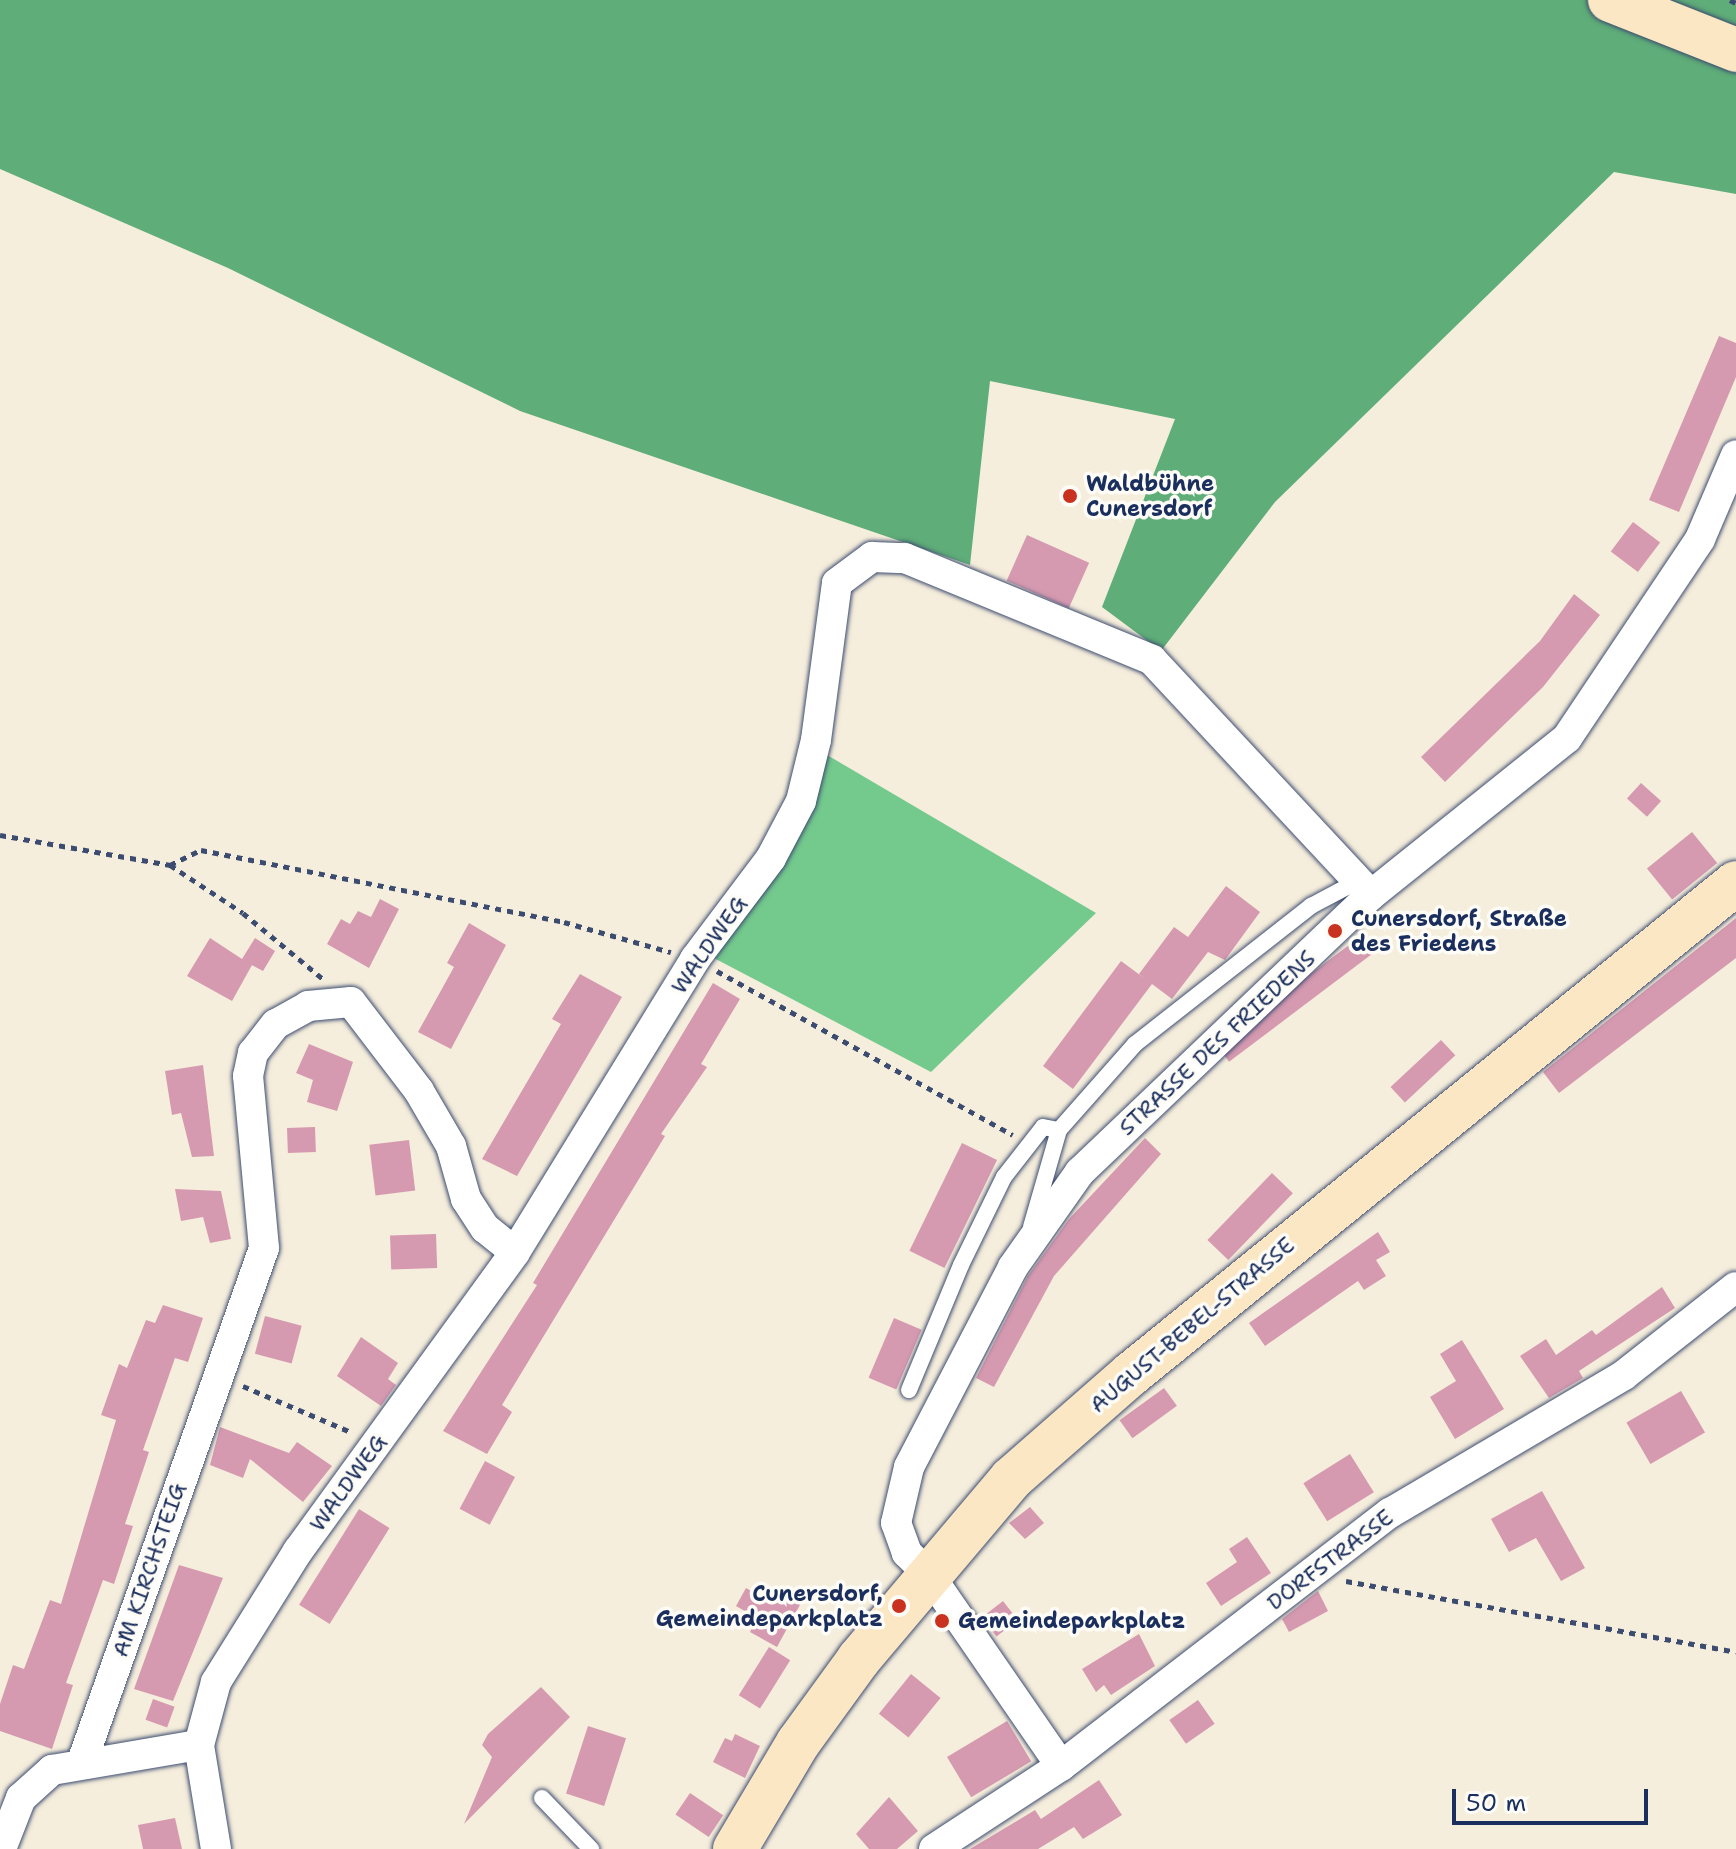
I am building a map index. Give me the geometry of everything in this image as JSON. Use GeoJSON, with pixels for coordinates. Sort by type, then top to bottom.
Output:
{"type":"FeatureCollection","features":[{"type":"Feature","properties":{"kind":"main road"},"geometry":{"type":"LineString","coordinates":[[1610,0],[1736,50]]}},
{"type":"Feature","properties":{"kind":"main road","name":"AUGUST-BEBEL-STRASSE"},"geometry":{"type":"LineString","coordinates":[[735,1849],[798,1743],[899,1606],[930,1576],[1011,1479],[1131,1374],[1736,883]]}},
{"type":"Feature","properties":{"kind":"street","name":"STRASSE DES FRIEDENS"},"geometry":{"type":"LineString","coordinates":[[1061,1766],[930,1576],[907,1553],[896,1523],[909,1467],[1025,1252],[1080,1172],[1364,888],[1567,738],[1700,539],[1736,455]]}},
{"type":"Feature","properties":{"kind":"street","name":"WALDWEG"},"geometry":{"type":"LineString","coordinates":[[216,1849],[199,1745],[216,1682],[236,1642],[515,1252],[695,959],[771,858],[801,801],[816,740],[837,583],[872,557],[905,558],[1152,660],[1364,888]]}},
{"type":"Feature","properties":{"kind":"street"},"geometry":{"type":"LineString","coordinates":[[351,1002],[410,1078],[443,1132],[466,1199],[479,1219],[515,1252]]}},
{"type":"Feature","properties":{"kind":"street","name":"AM KIRCHSTEIG"},"geometry":{"type":"LineString","coordinates":[[82,1762],[215,1378],[264,1248],[248,1076],[253,1053],[276,1024],[308,1006],[351,1002]]}},
{"type":"Feature","properties":{"kind":"street","name":"DORFSTRASSE"},"geometry":{"type":"LineString","coordinates":[[934,1849],[1061,1766],[1390,1513],[1624,1375],[1736,1287]]}},
{"type":"Feature","properties":{"kind":"street"},"geometry":{"type":"LineString","coordinates":[[1,1849],[21,1798],[52,1770],[82,1762],[199,1745]]}},
{"type":"Feature","properties":{"kind":"lane"},"geometry":{"type":"LineString","coordinates":[[1025,1252],[1059,1130],[1135,1044],[1311,906],[1364,888]]}},
{"type":"Feature","properties":{"kind":"lane"},"geometry":{"type":"LineString","coordinates":[[909,1390],[961,1265],[1004,1177],[1043,1127],[1059,1130]]}},
{"type":"Feature","properties":{"kind":"lane"},"geometry":{"type":"LineString","coordinates":[[542,1798],[591,1849]]}},
{"type":"Feature","properties":{"kind":"path"},"geometry":{"type":"LineString","coordinates":[[1730,0],[1736,3]]}},
{"type":"Feature","properties":{"kind":"path"},"geometry":{"type":"LineString","coordinates":[[0,835],[170,865],[243,913],[351,1002]]}},
{"type":"Feature","properties":{"kind":"path"},"geometry":{"type":"LineString","coordinates":[[170,865],[201,850],[564,922],[695,959],[1030,1145]]}},
{"type":"Feature","properties":{"kind":"path"},"geometry":{"type":"LineString","coordinates":[[215,1378],[274,1395],[377,1444]]}},
{"type":"Feature","properties":{"kind":"path"},"geometry":{"type":"LineString","coordinates":[[1310,1574],[1736,1652]]}},
{"type":"Feature","properties":{"kind":"green space"},"geometry":{"type":"Polygon","coordinates":[[[0,0],[1736,0],[1736,194],[1614,172],[1275,502],[1161,651],[1102,607],[1175,419],[990,381],[970,565],[520,411],[228,268],[0,169],[0,0]]]}},
{"type":"Feature","properties":{"kind":"green space"},"geometry":{"type":"Polygon","coordinates":[[[822,752],[1096,913],[931,1072],[710,956],[822,752]]]}},
{"type":"Feature","properties":{"kind":"building"},"geometry":{"type":"Polygon","coordinates":[[[1719,336],[1736,343],[1736,377],[1679,512],[1649,500],[1719,336]]]}},
{"type":"Feature","properties":{"kind":"building"},"geometry":{"type":"Polygon","coordinates":[[[1633,522],[1660,542],[1638,572],[1611,552],[1633,522]]]}},
{"type":"Feature","properties":{"kind":"building"},"geometry":{"type":"Polygon","coordinates":[[[1027,535],[1089,563],[1069,608],[1007,581],[1027,535]]]}},
{"type":"Feature","properties":{"kind":"building"},"geometry":{"type":"Polygon","coordinates":[[[1574,594],[1600,615],[1543,687],[1445,782],[1421,757],[1540,641],[1574,594]]]}},
{"type":"Feature","properties":{"kind":"building"},"geometry":{"type":"Polygon","coordinates":[[[1641,783],[1661,801],[1647,817],[1627,799],[1641,783]]]}},
{"type":"Feature","properties":{"kind":"building"},"geometry":{"type":"Polygon","coordinates":[[[1692,832],[1717,863],[1672,900],[1647,869],[1692,832]]]}},
{"type":"Feature","properties":{"kind":"building"},"geometry":{"type":"Polygon","coordinates":[[[1226,886],[1260,912],[1225,960],[1208,952],[1172,999],[1152,984],[1073,1089],[1043,1066],[1121,961],[1144,978],[1139,974],[1174,927],[1188,937],[1226,886]]]}},
{"type":"Feature","properties":{"kind":"building"},"geometry":{"type":"Polygon","coordinates":[[[380,899],[399,909],[369,968],[327,944],[341,919],[350,924],[358,911],[371,917],[380,899]]]}},
{"type":"Feature","properties":{"kind":"building"},"geometry":{"type":"Polygon","coordinates":[[[1736,918],[1736,958],[1559,1093],[1543,1072],[1736,918]]]}},
{"type":"Feature","properties":{"kind":"building"},"geometry":{"type":"Polygon","coordinates":[[[469,923],[506,945],[451,1049],[418,1032],[454,967],[447,963],[469,923]]]}},
{"type":"Feature","properties":{"kind":"building"},"geometry":{"type":"Polygon","coordinates":[[[1365,933],[1378,950],[1229,1062],[1216,1045],[1365,933]]]}},
{"type":"Feature","properties":{"kind":"building"},"geometry":{"type":"Polygon","coordinates":[[[210,938],[242,959],[255,938],[275,951],[263,971],[252,965],[232,1001],[187,976],[210,938]]]}},
{"type":"Feature","properties":{"kind":"building"},"geometry":{"type":"Polygon","coordinates":[[[580,974],[622,997],[517,1176],[482,1159],[561,1024],[552,1019],[580,974]]]}},
{"type":"Feature","properties":{"kind":"building"},"geometry":{"type":"Polygon","coordinates":[[[713,983],[740,999],[701,1064],[707,1067],[661,1134],[665,1136],[502,1405],[512,1412],[487,1454],[443,1431],[537,1285],[533,1283],[713,983]]]}},
{"type":"Feature","properties":{"kind":"building"},"geometry":{"type":"Polygon","coordinates":[[[1441,1040],[1455,1055],[1405,1102],[1391,1087],[1441,1040]]]}},
{"type":"Feature","properties":{"kind":"building"},"geometry":{"type":"Polygon","coordinates":[[[309,1044],[353,1062],[337,1111],[307,1102],[313,1080],[296,1073],[309,1044]]]}},
{"type":"Feature","properties":{"kind":"building"},"geometry":{"type":"Polygon","coordinates":[[[203,1065],[214,1156],[192,1157],[181,1113],[172,1115],[165,1071],[203,1065]]]}},
{"type":"Feature","properties":{"kind":"building"},"geometry":{"type":"Polygon","coordinates":[[[315,1127],[316,1152],[288,1153],[287,1128],[315,1127]]]}},
{"type":"Feature","properties":{"kind":"building"},"geometry":{"type":"Polygon","coordinates":[[[1145,1138],[1161,1154],[1054,1276],[994,1387],[976,1378],[1028,1276],[1069,1219],[1145,1138]]]}},
{"type":"Feature","properties":{"kind":"building"},"geometry":{"type":"Polygon","coordinates":[[[409,1140],[415,1191],[376,1195],[369,1145],[409,1140]]]}},
{"type":"Feature","properties":{"kind":"building"},"geometry":{"type":"Polygon","coordinates":[[[962,1143],[997,1160],[944,1268],[909,1251],[962,1143]]]}},
{"type":"Feature","properties":{"kind":"building"},"geometry":{"type":"Polygon","coordinates":[[[1272,1173],[1293,1193],[1228,1260],[1207,1240],[1272,1173]]]}},
{"type":"Feature","properties":{"kind":"building"},"geometry":{"type":"Polygon","coordinates":[[[175,1189],[221,1191],[231,1239],[210,1243],[203,1217],[181,1221],[175,1189]]]}},
{"type":"Feature","properties":{"kind":"building"},"geometry":{"type":"Polygon","coordinates":[[[1378,1232],[1390,1252],[1376,1260],[1386,1276],[1364,1290],[1358,1281],[1265,1346],[1249,1323],[1378,1232]]]}},
{"type":"Feature","properties":{"kind":"building"},"geometry":{"type":"Polygon","coordinates":[[[436,1234],[437,1268],[391,1270],[390,1236],[436,1234]]]}},
{"type":"Feature","properties":{"kind":"building"},"geometry":{"type":"Polygon","coordinates":[[[1662,1287],[1675,1308],[1579,1371],[1583,1378],[1549,1398],[1520,1356],[1546,1339],[1556,1355],[1592,1330],[1596,1335],[1662,1287]]]}},
{"type":"Feature","properties":{"kind":"building"},"geometry":{"type":"Polygon","coordinates":[[[163,1305],[203,1318],[188,1362],[175,1358],[143,1450],[149,1452],[125,1524],[133,1526],[114,1584],[103,1580],[66,1683],[73,1685],[52,1749],[0,1731],[0,1704],[13,1665],[24,1669],[50,1600],[61,1604],[116,1420],[101,1415],[119,1364],[127,1368],[146,1320],[155,1323],[163,1305]]]}},
{"type":"Feature","properties":{"kind":"building"},"geometry":{"type":"Polygon","coordinates":[[[265,1316],[302,1326],[292,1364],[255,1354],[265,1316]]]}},
{"type":"Feature","properties":{"kind":"building"},"geometry":{"type":"Polygon","coordinates":[[[894,1318],[922,1330],[896,1390],[869,1378],[894,1318]]]}},
{"type":"Feature","properties":{"kind":"building"},"geometry":{"type":"Polygon","coordinates":[[[361,1337],[398,1363],[388,1379],[396,1385],[381,1406],[337,1376],[361,1337]]]}},
{"type":"Feature","properties":{"kind":"building"},"geometry":{"type":"Polygon","coordinates":[[[1462,1340],[1504,1409],[1455,1439],[1430,1397],[1456,1381],[1440,1354],[1462,1340]]]}},
{"type":"Feature","properties":{"kind":"building"},"geometry":{"type":"Polygon","coordinates":[[[1164,1388],[1177,1406],[1132,1438],[1120,1420],[1164,1388]]]}},
{"type":"Feature","properties":{"kind":"building"},"geometry":{"type":"Polygon","coordinates":[[[1681,1391],[1705,1433],[1650,1464],[1626,1422],[1681,1391]]]}},
{"type":"Feature","properties":{"kind":"building"},"geometry":{"type":"Polygon","coordinates":[[[220,1427],[289,1453],[297,1442],[332,1466],[303,1502],[250,1459],[243,1478],[210,1465],[220,1427]]]}},
{"type":"Feature","properties":{"kind":"building"},"geometry":{"type":"Polygon","coordinates":[[[1350,1454],[1374,1492],[1327,1521],[1303,1483],[1350,1454]]]}},
{"type":"Feature","properties":{"kind":"building"},"geometry":{"type":"Polygon","coordinates":[[[485,1461],[515,1477],[490,1525],[460,1509],[485,1461]]]}},
{"type":"Feature","properties":{"kind":"building"},"geometry":{"type":"Polygon","coordinates":[[[1542,1491],[1585,1568],[1561,1581],[1536,1538],[1509,1552],[1491,1519],[1542,1491]]]}},
{"type":"Feature","properties":{"kind":"building"},"geometry":{"type":"Polygon","coordinates":[[[1030,1507],[1044,1523],[1025,1539],[1009,1523],[1030,1507]]]}},
{"type":"Feature","properties":{"kind":"building"},"geometry":{"type":"Polygon","coordinates":[[[359,1509],[390,1528],[330,1624],[299,1605],[359,1509]]]}},
{"type":"Feature","properties":{"kind":"building"},"geometry":{"type":"Polygon","coordinates":[[[1247,1537],[1271,1573],[1221,1606],[1206,1583],[1237,1562],[1229,1549],[1247,1537]]]}},
{"type":"Feature","properties":{"kind":"building"},"geometry":{"type":"Polygon","coordinates":[[[179,1565],[223,1578],[173,1701],[134,1689],[179,1565]]]}},
{"type":"Feature","properties":{"kind":"building"},"geometry":{"type":"Polygon","coordinates":[[[746,1588],[767,1600],[774,1588],[801,1603],[777,1647],[750,1632],[757,1618],[736,1606],[746,1588]]]}},
{"type":"Feature","properties":{"kind":"building"},"geometry":{"type":"Polygon","coordinates":[[[1318,1591],[1328,1611],[1289,1632],[1282,1619],[1318,1591]]]}},
{"type":"Feature","properties":{"kind":"building"},"geometry":{"type":"Polygon","coordinates":[[[1003,1601],[1018,1620],[996,1637],[982,1618],[1003,1601]]]}},
{"type":"Feature","properties":{"kind":"building"},"geometry":{"type":"Polygon","coordinates":[[[1139,1634],[1155,1666],[1111,1695],[1104,1685],[1096,1692],[1082,1669],[1139,1634]]]}},
{"type":"Feature","properties":{"kind":"building"},"geometry":{"type":"Polygon","coordinates":[[[769,1647],[790,1660],[760,1709],[739,1695],[769,1647]]]}},
{"type":"Feature","properties":{"kind":"building"},"geometry":{"type":"Polygon","coordinates":[[[911,1674],[941,1698],[908,1738],[879,1714],[911,1674]]]}},
{"type":"Feature","properties":{"kind":"building"},"geometry":{"type":"Polygon","coordinates":[[[541,1687],[570,1717],[464,1824],[492,1757],[482,1745],[488,1734],[541,1687]]]}},
{"type":"Feature","properties":{"kind":"building"},"geometry":{"type":"Polygon","coordinates":[[[153,1699],[175,1707],[167,1728],[145,1720],[153,1699]]]}},
{"type":"Feature","properties":{"kind":"building"},"geometry":{"type":"Polygon","coordinates":[[[1198,1700],[1215,1724],[1186,1744],[1169,1720],[1198,1700]]]}},
{"type":"Feature","properties":{"kind":"building"},"geometry":{"type":"Polygon","coordinates":[[[1007,1721],[1031,1761],[971,1797],[947,1757],[1007,1721]]]}},
{"type":"Feature","properties":{"kind":"building"},"geometry":{"type":"Polygon","coordinates":[[[588,1726],[626,1738],[604,1806],[566,1794],[588,1726]]]}},
{"type":"Feature","properties":{"kind":"building"},"geometry":{"type":"Polygon","coordinates":[[[735,1734],[760,1746],[745,1778],[713,1762],[725,1738],[732,1741],[735,1734]]]}},
{"type":"Feature","properties":{"kind":"building"},"geometry":{"type":"Polygon","coordinates":[[[1099,1780],[1122,1815],[1083,1839],[1074,1827],[1038,1849],[970,1849],[1035,1810],[1041,1819],[1099,1780]]]}},
{"type":"Feature","properties":{"kind":"building"},"geometry":{"type":"Polygon","coordinates":[[[690,1793],[723,1815],[709,1837],[675,1815],[690,1793]]]}},
{"type":"Feature","properties":{"kind":"building"},"geometry":{"type":"Polygon","coordinates":[[[889,1797],[918,1831],[897,1849],[869,1849],[856,1834],[889,1797]]]}},
{"type":"Feature","properties":{"kind":"building"},"geometry":{"type":"Polygon","coordinates":[[[175,1818],[182,1849],[143,1849],[138,1825],[175,1818]]]}},
{"type":"Feature","properties":{"kind":"place","name":"Waldbühne Cunersdorf"},"geometry":{"type":"Point","coordinates":[1070,496]}},
{"type":"Feature","properties":{"kind":"place","name":"Cunersdorf, Straße des Friedens"},"geometry":{"type":"Point","coordinates":[1335,931]}},
{"type":"Feature","properties":{"kind":"place","name":"Cunersdorf, Gemeindeparkplatz"},"geometry":{"type":"Point","coordinates":[899,1606]}},
{"type":"Feature","properties":{"kind":"place","name":"Gemeindeparkplatz"},"geometry":{"type":"Point","coordinates":[942,1621]}}]}
